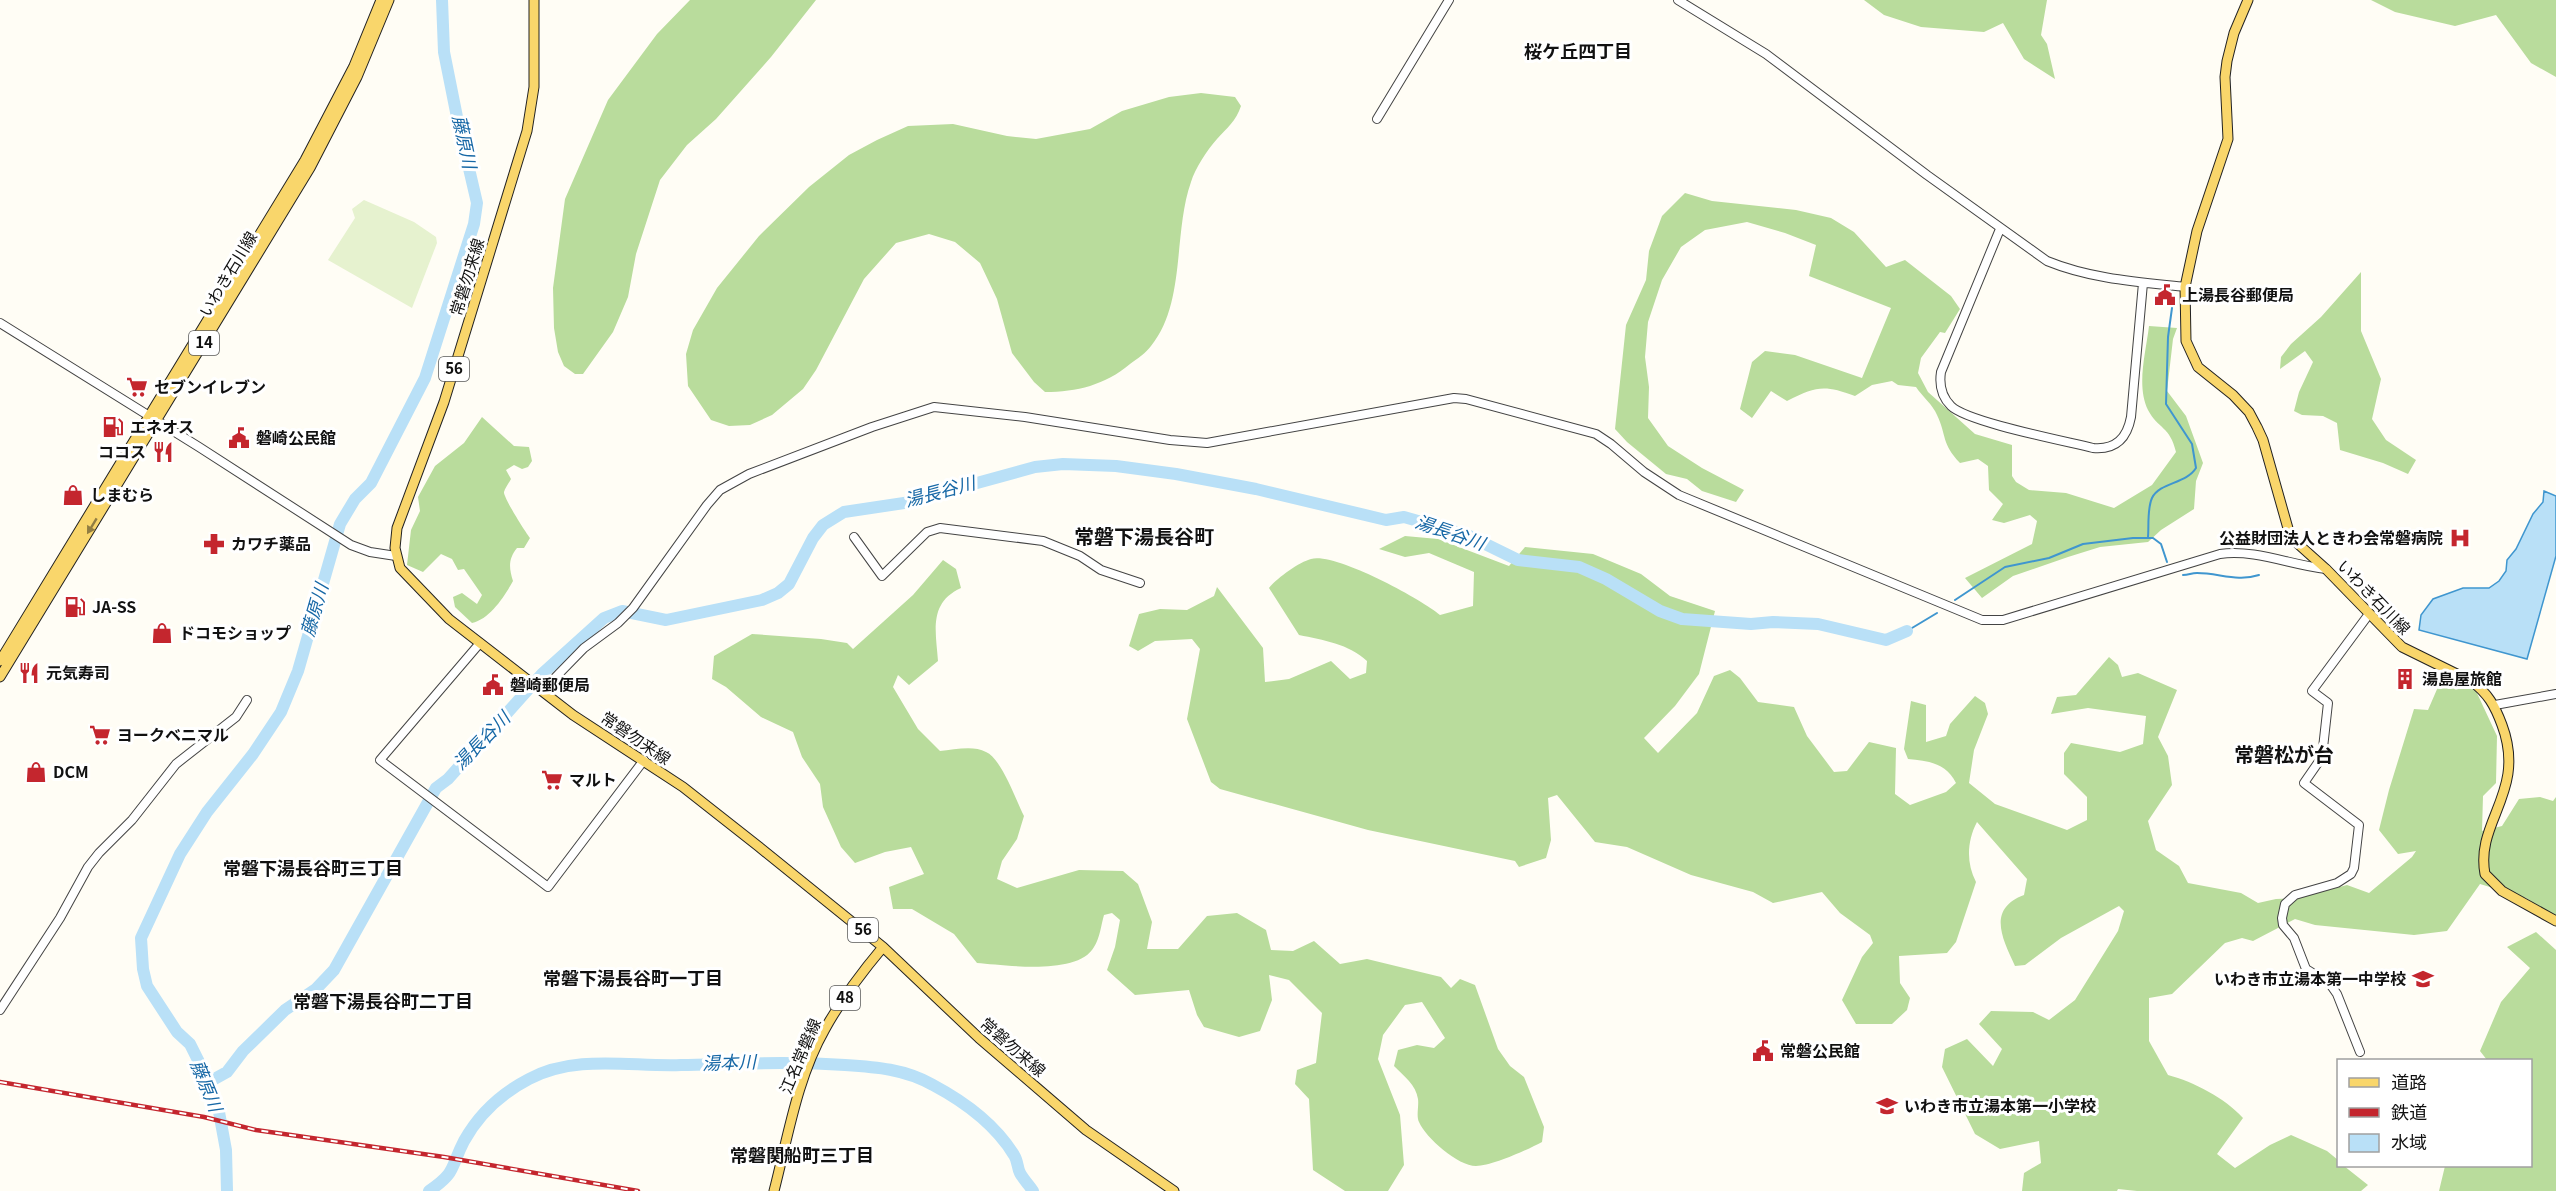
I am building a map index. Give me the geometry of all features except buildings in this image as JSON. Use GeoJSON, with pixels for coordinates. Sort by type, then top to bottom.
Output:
{"type":"FeatureCollection","features":[{"type":"Feature","properties":{"kind":"main road","name":"いわき石川線"},"geometry":{"type":"LineString","coordinates":[[0,661],[310,151],[354,66],[381,0]]}},
{"type":"Feature","properties":{"kind":"main road","name":"いわき石川線"},"geometry":{"type":"LineString","coordinates":[[0,677],[326,138],[357,77],[389,0]]}},
{"type":"Feature","properties":{"kind":"main road","name":"常磐勿来線"},"geometry":{"type":"LineString","coordinates":[[534,0],[534,87],[527,131],[444,402],[397,528],[396,556],[404,573],[449,619],[480,644],[573,715],[644,760],[758,846],[884,947],[979,1038],[1086,1130],[1174,1191]]}},
{"type":"Feature","properties":{"kind":"main road","name":"いわき石川線"},"geometry":{"type":"LineString","coordinates":[[2248,0],[2234,33],[2227,61],[2225,77],[2228,139],[2197,231],[2186,287],[2186,341],[2193,360],[2205,374],[2233,395],[2249,412],[2263,440],[2289,532],[2297,543],[2326,569],[2402,647],[2471,681],[2495,705],[2509,743],[2511,764],[2504,795],[2484,853],[2485,874],[2502,891],[2556,921]]}},
{"type":"Feature","properties":{"kind":"main road","name":"江名常磐線"},"geometry":{"type":"LineString","coordinates":[[774,1191],[797,1099],[813,1054],[838,1008],[884,947]]}},
{"type":"Feature","properties":{"kind":"street"},"geometry":{"type":"LineString","coordinates":[[1377,119],[1449,0]]}},
{"type":"Feature","properties":{"kind":"street"},"geometry":{"type":"LineString","coordinates":[[1678,0],[1766,54],[2031,251],[2066,269],[2104,278],[2186,287]]}},
{"type":"Feature","properties":{"kind":"street"},"geometry":{"type":"LineString","coordinates":[[2000,229],[1941,372],[1940,383],[1944,399],[1964,416],[2093,448],[2103,449],[2119,443],[2129,429],[2131,417],[2143,283]]}},
{"type":"Feature","properties":{"kind":"street"},"geometry":{"type":"LineString","coordinates":[[0,323],[157,420],[351,545],[370,552],[396,556]]}},
{"type":"Feature","properties":{"kind":"street"},"geometry":{"type":"LineString","coordinates":[[536,686],[626,616],[707,504],[720,490],[733,481],[872,427],[914,412],[940,406],[1179,441],[1207,443],[1454,398],[1466,399],[1596,434],[1644,472],[1679,495],[1982,621],[2003,620],[2220,554],[2242,553],[2305,567],[2326,569]]}},
{"type":"Feature","properties":{"kind":"street"},"geometry":{"type":"LineString","coordinates":[[854,537],[882,576],[927,532],[946,528],[1043,541],[1080,556],[1101,570],[1140,583]]}},
{"type":"Feature","properties":{"kind":"street"},"geometry":{"type":"LineString","coordinates":[[2360,1052],[2337,994],[2327,981],[2306,969],[2297,944],[2283,925],[2282,918],[2285,904],[2295,895],[2346,879],[2354,868],[2359,825],[2304,783],[2322,757],[2328,703],[2312,691],[2369,614]]}},
{"type":"Feature","properties":{"kind":"street"},"geometry":{"type":"LineString","coordinates":[[480,644],[380,760],[548,887],[644,760]]}},
{"type":"Feature","properties":{"kind":"street"},"geometry":{"type":"LineString","coordinates":[[2495,705],[2556,694]]}},
{"type":"Feature","properties":{"kind":"street"},"geometry":{"type":"LineString","coordinates":[[0,1010],[60,918],[93,860],[139,812],[176,764],[236,717],[248,700]]}},
{"type":"Feature","properties":{"kind":"green space"},"geometry":{"type":"Polygon","coordinates":[[[690,0],[816,0],[771,57],[716,119],[687,145],[660,180],[636,254],[628,297],[613,332],[583,374],[575,374],[564,366],[558,352],[554,328],[553,288],[565,199],[608,100],[657,34],[690,0]]]}},
{"type":"Feature","properties":{"kind":"green space"},"geometry":{"type":"Polygon","coordinates":[[[1864,0],[2047,0],[2041,35],[2047,44],[2055,79],[2024,59],[2003,23],[1984,32],[1921,27],[1884,15],[1864,0]]]}},
{"type":"Feature","properties":{"kind":"green space"},"geometry":{"type":"Polygon","coordinates":[[[2371,0],[2556,0],[2556,77],[2531,63],[2496,15],[2455,26],[2395,12],[2371,0]]]}},
{"type":"Feature","properties":{"kind":"green space"},"geometry":{"type":"Polygon","coordinates":[[[1201,93],[1235,97],[1241,106],[1234,120],[1205,154],[1191,182],[1182,223],[1174,289],[1162,329],[1147,351],[1111,377],[1079,389],[1045,392],[1034,382],[1012,353],[997,299],[980,263],[955,242],[929,234],[896,243],[864,279],[816,370],[803,389],[772,415],[750,425],[729,426],[711,420],[688,386],[686,354],[693,330],[717,288],[759,236],[809,187],[849,155],[908,126],[953,124],[1007,136],[1036,139],[1090,129],[1122,111],[1169,97],[1201,93]]]}},
{"type":"Feature","properties":{"kind":"green space"},"geometry":{"type":"Polygon","coordinates":[[[1685,193],[1712,201],[1796,210],[1831,218],[1854,232],[1886,267],[1905,260],[1951,296],[1960,309],[1945,333],[1940,332],[1921,358],[1918,373],[1928,392],[1975,434],[2012,445],[2012,476],[2016,482],[2029,490],[2066,493],[2114,508],[2152,485],[2176,452],[2167,432],[2152,416],[2144,401],[2142,380],[2149,326],[2177,328],[2173,339],[2167,391],[2186,416],[2203,463],[2196,481],[2194,509],[2161,530],[2148,542],[2100,547],[2068,557],[2013,576],[1982,598],[1965,578],[2032,544],[2037,521],[2030,515],[2004,523],[1992,520],[2003,504],[1989,490],[1988,466],[1978,459],[1960,463],[1947,445],[1935,411],[1916,387],[1898,385],[1892,381],[1872,385],[1855,396],[1836,390],[1821,389],[1806,392],[1787,401],[1771,391],[1752,418],[1740,409],[1752,362],[1765,351],[1795,355],[1862,378],[1891,308],[1809,276],[1816,245],[1747,222],[1705,230],[1681,247],[1662,280],[1648,322],[1645,357],[1649,387],[1648,418],[1668,446],[1702,468],[1744,490],[1736,502],[1702,491],[1687,479],[1666,474],[1627,442],[1615,429],[1626,325],[1646,280],[1649,251],[1662,216],[1685,193]]]}},
{"type":"Feature","properties":{"kind":"green space"},"geometry":{"type":"Polygon","coordinates":[[[364,200],[414,222],[436,237],[437,243],[412,308],[328,260],[355,218],[352,209],[364,200]]]}},
{"type":"Feature","properties":{"kind":"green space"},"geometry":{"type":"Polygon","coordinates":[[[2361,272],[2361,331],[2381,379],[2372,419],[2386,440],[2416,460],[2408,474],[2383,463],[2340,450],[2337,423],[2323,416],[2302,415],[2294,411],[2299,392],[2313,362],[2305,351],[2280,369],[2281,357],[2291,344],[2321,317],[2361,272]]]}},
{"type":"Feature","properties":{"kind":"green space"},"geometry":{"type":"Polygon","coordinates":[[[482,417],[514,446],[529,447],[532,461],[528,467],[522,469],[514,465],[506,470],[511,479],[504,492],[530,538],[524,548],[517,548],[512,556],[510,568],[513,581],[505,594],[491,612],[472,623],[455,607],[453,597],[462,593],[477,604],[482,595],[464,569],[458,570],[452,559],[441,554],[423,572],[407,565],[411,530],[420,511],[418,497],[435,466],[464,443],[482,417]]]}},
{"type":"Feature","properties":{"kind":"green space"},"geometry":{"type":"Polygon","coordinates":[[[1405,536],[1438,539],[1509,566],[1525,547],[1593,554],[1641,574],[1670,596],[1715,611],[1699,674],[1675,706],[1644,738],[1658,753],[1697,713],[1714,676],[1730,670],[1740,678],[1758,702],[1794,707],[1807,736],[1834,772],[1847,771],[1869,742],[1896,748],[1895,794],[1910,805],[1946,792],[1956,783],[1947,771],[1936,764],[1908,759],[1904,749],[1911,701],[1926,705],[1926,742],[1946,736],[1950,724],[1975,696],[1985,703],[1988,714],[1974,750],[1969,783],[1995,804],[2067,830],[2087,820],[2087,797],[2064,774],[2064,753],[2071,743],[2120,752],[2143,744],[2146,716],[2088,708],[2051,714],[2057,697],[2076,695],[2109,657],[2118,665],[2122,677],[2138,673],[2177,690],[2158,737],[2168,756],[2172,785],[2148,821],[2156,850],[2179,866],[2188,883],[2241,893],[2258,903],[2299,898],[2347,885],[2369,893],[2412,857],[2416,851],[2398,854],[2379,830],[2414,709],[2428,710],[2441,680],[2450,677],[2476,691],[2497,736],[2496,783],[2483,796],[2482,831],[2502,826],[2519,799],[2540,797],[2553,801],[2556,797],[2556,917],[2526,898],[2480,884],[2447,931],[2414,935],[2315,925],[2295,919],[2253,941],[2242,938],[2225,943],[2172,994],[2149,998],[2149,1041],[2168,1075],[2208,1092],[2243,1118],[2217,1154],[2235,1168],[2270,1145],[2291,1135],[2327,1151],[2337,1159],[2337,1167],[2345,1167],[2368,1185],[2361,1191],[2137,1191],[2118,1189],[2117,1191],[2022,1191],[2024,1173],[2041,1163],[2039,1141],[2000,1149],[1975,1134],[1942,1067],[1945,1049],[1967,1039],[1993,1066],[2002,1049],[1979,1024],[1991,1011],[2033,1012],[2049,1020],[2075,1000],[2118,931],[2124,911],[2119,906],[2061,938],[2025,965],[2015,966],[2002,935],[2001,916],[2012,901],[2024,895],[2027,879],[1977,822],[1971,837],[1969,852],[1969,860],[1976,882],[1956,942],[1947,953],[1899,956],[1900,983],[1910,998],[1907,1010],[1892,1024],[1856,1024],[1842,1000],[1862,957],[1873,943],[1870,935],[1840,913],[1822,892],[1773,903],[1753,892],[1691,875],[1627,847],[1595,842],[1557,795],[1548,798],[1551,840],[1546,858],[1519,867],[1515,861],[1368,830],[1220,789],[1211,782],[1187,719],[1200,649],[1192,639],[1155,641],[1138,651],[1129,646],[1139,614],[1160,609],[1187,610],[1214,596],[1217,587],[1263,648],[1265,682],[1289,679],[1331,661],[1350,679],[1366,673],[1367,661],[1352,650],[1299,635],[1269,588],[1300,564],[1311,559],[1323,559],[1357,569],[1415,599],[1440,615],[1473,606],[1474,572],[1429,553],[1405,557],[1379,549],[1405,536]]]}},
{"type":"Feature","properties":{"kind":"green space"},"geometry":{"type":"Polygon","coordinates":[[[943,560],[956,569],[961,588],[950,594],[943,602],[936,619],[938,661],[909,685],[898,675],[893,687],[918,729],[940,751],[981,750],[992,756],[1003,771],[1024,816],[1017,839],[1002,861],[997,879],[1017,888],[1079,870],[1123,871],[1138,884],[1152,922],[1147,949],[1178,949],[1207,916],[1237,913],[1266,930],[1271,950],[1293,951],[1314,941],[1340,964],[1367,959],[1441,977],[1451,988],[1460,979],[1475,985],[1498,1049],[1510,1066],[1524,1077],[1544,1127],[1542,1142],[1500,1161],[1476,1166],[1452,1156],[1428,1136],[1419,1122],[1415,1089],[1394,1066],[1398,1050],[1417,1045],[1434,1048],[1445,1038],[1422,1002],[1405,1005],[1383,1035],[1378,1059],[1400,1115],[1404,1165],[1388,1191],[1345,1191],[1313,1170],[1309,1099],[1295,1084],[1297,1070],[1316,1063],[1322,1013],[1289,980],[1269,975],[1272,1000],[1260,1031],[1239,1037],[1204,1027],[1197,1015],[1189,990],[1135,995],[1107,970],[1115,947],[1120,920],[1112,913],[1104,915],[1096,943],[1086,956],[1073,962],[1040,967],[977,963],[954,934],[912,909],[893,909],[889,887],[924,874],[911,847],[885,852],[855,863],[841,847],[823,807],[820,784],[802,757],[793,732],[761,717],[726,687],[712,679],[714,656],[752,634],[821,639],[847,643],[853,649],[913,595],[943,560]]]}},
{"type":"Feature","properties":{"kind":"green space"},"geometry":{"type":"Polygon","coordinates":[[[2536,932],[2556,950],[2556,1191],[2439,1191],[2445,1167],[2532,1167],[2532,1059],[2486,1059],[2480,1051],[2501,1002],[2530,968],[2507,947],[2536,932]]]}},
{"type":"Feature","properties":{"kind":"water"},"geometry":{"type":"Polygon","coordinates":[[[2544,491],[2556,496],[2556,556],[2527,659],[2419,630],[2421,615],[2433,599],[2463,588],[2489,588],[2499,581],[2506,571],[2507,560],[2516,549],[2533,514],[2543,502],[2544,491]]]}},
{"type":"Feature","properties":{"kind":"waterway","name":"藤原川"},"geometry":{"type":"LineString","coordinates":[[227,1191],[226,1150],[219,1112],[209,1082],[190,1044],[177,1032],[147,986],[143,969],[141,938],[180,854],[207,812],[253,754],[281,712],[298,671],[340,524],[355,499],[371,483],[425,378],[474,224],[477,203],[444,52],[442,0]]}},
{"type":"Feature","properties":{"kind":"waterway"},"geometry":{"type":"LineString","coordinates":[[2148,537],[2152,498],[2161,489],[2186,477],[2196,468],[2192,444],[2166,404],[2168,337],[2172,308]]}},
{"type":"Feature","properties":{"kind":"waterway","name":"湯長谷川"},"geometry":{"type":"LineString","coordinates":[[209,1082],[227,1072],[243,1051],[285,1010],[316,989],[334,970],[436,788],[448,779],[542,674],[604,618],[622,611],[666,620],[762,600],[778,593],[789,584],[813,538],[823,525],[844,512],[904,503],[1035,467],[1063,464],[1116,466],[1176,474],[1256,489],[1386,520],[1404,517],[1467,535],[1518,560],[1579,567],[1606,579],[1660,611],[1682,619],[1751,624],[1773,622],[1818,624],[1886,640],[1907,631]]}},
{"type":"Feature","properties":{"kind":"waterway"},"geometry":{"type":"LineString","coordinates":[[1955,600],[2005,567],[2049,558],[2083,544],[2153,538],[2161,544],[2167,562]]}},
{"type":"Feature","properties":{"kind":"waterway"},"geometry":{"type":"LineString","coordinates":[[2183,575],[2205,573],[2243,578],[2259,575]]}},
{"type":"Feature","properties":{"kind":"waterway"},"geometry":{"type":"LineString","coordinates":[[1907,631],[1937,613]]}},
{"type":"Feature","properties":{"kind":"waterway","name":"湯本川"},"geometry":{"type":"LineString","coordinates":[[429,1191],[449,1174],[470,1131],[501,1098],[529,1079],[547,1071],[604,1063],[824,1064],[879,1068],[912,1075],[968,1106],[998,1133],[1014,1155],[1020,1173],[1033,1191]]}},
{"type":"Feature","properties":{"kind":"railway"},"geometry":{"type":"LineString","coordinates":[[0,1082],[204,1117],[256,1130],[444,1157],[638,1191]]}},
{"type":"Feature","properties":{"kind":"place","name":"上湯長谷郵便局"},"geometry":{"type":"Point","coordinates":[2165,295]}},
{"type":"Feature","properties":{"kind":"place","name":"セブンイレブン"},"geometry":{"type":"Point","coordinates":[137,387]}},
{"type":"Feature","properties":{"kind":"place","name":"エネオス"},"geometry":{"type":"Point","coordinates":[113,427]}},
{"type":"Feature","properties":{"kind":"place","name":"磐崎公民館"},"geometry":{"type":"Point","coordinates":[239,438]}},
{"type":"Feature","properties":{"kind":"place","name":"ココス"},"geometry":{"type":"Point","coordinates":[163,452]}},
{"type":"Feature","properties":{"kind":"place","name":"しまむら"},"geometry":{"type":"Point","coordinates":[73,495]}},
{"type":"Feature","properties":{"kind":"place","name":"公益財団法人ときわ会常磐病院"},"geometry":{"type":"Point","coordinates":[2460,538]}},
{"type":"Feature","properties":{"kind":"place","name":"カワチ薬品"},"geometry":{"type":"Point","coordinates":[214,544]}},
{"type":"Feature","properties":{"kind":"place","name":"JA-SS"},"geometry":{"type":"Point","coordinates":[75,607]}},
{"type":"Feature","properties":{"kind":"place","name":"ドコモショップ"},"geometry":{"type":"Point","coordinates":[162,633]}},
{"type":"Feature","properties":{"kind":"place","name":"元気寿司"},"geometry":{"type":"Point","coordinates":[29,673]}},
{"type":"Feature","properties":{"kind":"place","name":"湯島屋旅館"},"geometry":{"type":"Point","coordinates":[2405,679]}},
{"type":"Feature","properties":{"kind":"place","name":"磐崎郵便局"},"geometry":{"type":"Point","coordinates":[493,685]}},
{"type":"Feature","properties":{"kind":"place","name":"ヨークベニマル"},"geometry":{"type":"Point","coordinates":[100,735]}},
{"type":"Feature","properties":{"kind":"place","name":"DCM"},"geometry":{"type":"Point","coordinates":[36,772]}},
{"type":"Feature","properties":{"kind":"place","name":"マルト"},"geometry":{"type":"Point","coordinates":[552,780]}},
{"type":"Feature","properties":{"kind":"place","name":"いわき市立湯本第一中学校"},"geometry":{"type":"Point","coordinates":[2423,979]}},
{"type":"Feature","properties":{"kind":"place","name":"常磐公民館"},"geometry":{"type":"Point","coordinates":[1763,1051]}},
{"type":"Feature","properties":{"kind":"place","name":"いわき市立湯本第一小学校"},"geometry":{"type":"Point","coordinates":[1887,1106]}},
{"type":"Feature","properties":{"kind":"district","name":"桜ケ丘四丁目"},"geometry":{"type":"Point","coordinates":[1578,52]}},
{"type":"Feature","properties":{"kind":"district","name":"常磐下湯長谷町"},"geometry":{"type":"Point","coordinates":[1144,537]}},
{"type":"Feature","properties":{"kind":"district","name":"常磐松が台"},"geometry":{"type":"Point","coordinates":[2284,755]}},
{"type":"Feature","properties":{"kind":"district","name":"常磐下湯長谷町三丁目"},"geometry":{"type":"Point","coordinates":[313,869]}},
{"type":"Feature","properties":{"kind":"district","name":"常磐下湯長谷町一丁目"},"geometry":{"type":"Point","coordinates":[633,979]}},
{"type":"Feature","properties":{"kind":"district","name":"常磐下湯長谷町二丁目"},"geometry":{"type":"Point","coordinates":[383,1002]}},
{"type":"Feature","properties":{"kind":"district","name":"常磐関船町三丁目"},"geometry":{"type":"Point","coordinates":[802,1156]}}]}
